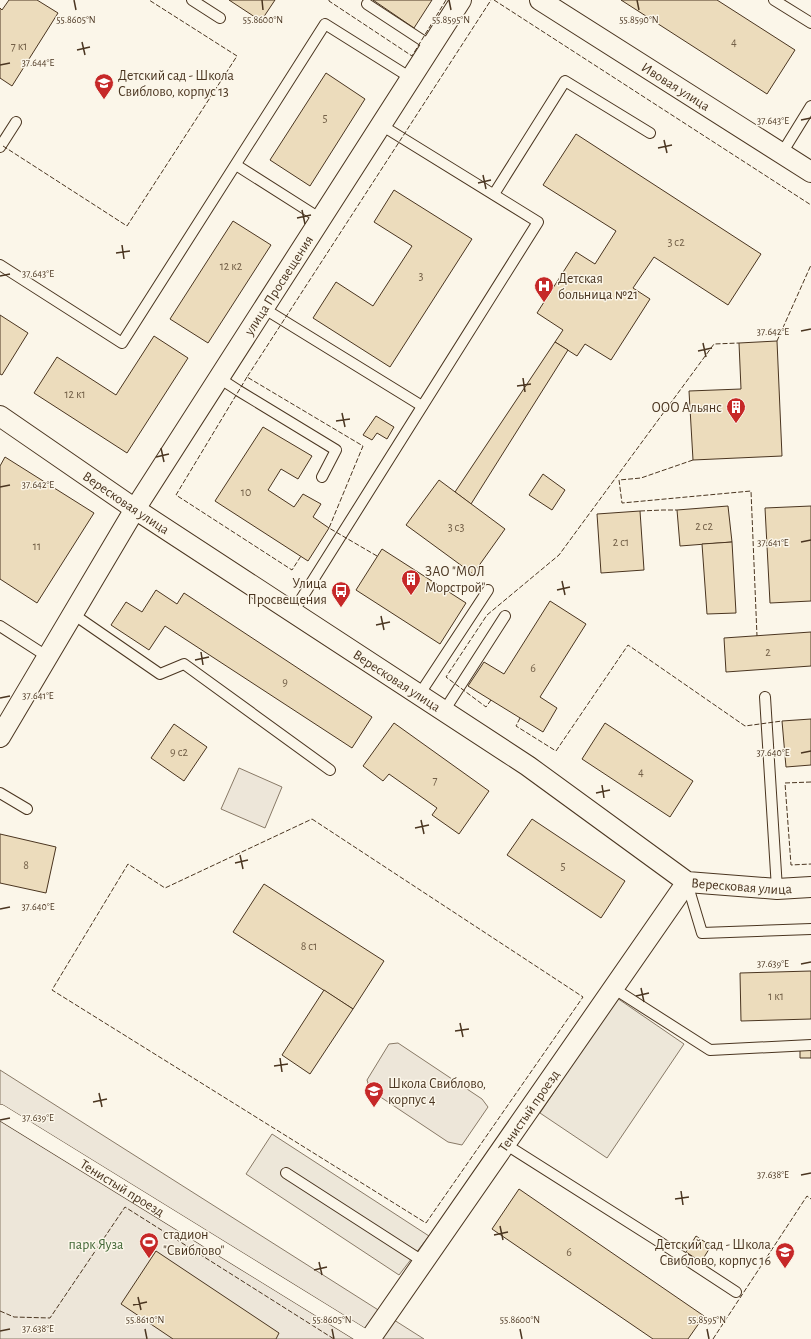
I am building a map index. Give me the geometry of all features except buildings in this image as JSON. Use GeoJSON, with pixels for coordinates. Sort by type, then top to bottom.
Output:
{"type":"FeatureCollection","features":[{"type":"Feature","properties":{"kind":"street","name":"улица Просвещения"},"geometry":{"type":"LineString","coordinates":[[0,737],[135,509],[461,0]]}},
{"type":"Feature","properties":{"kind":"street","name":"Ивовая улица"},"geometry":{"type":"LineString","coordinates":[[540,0],[811,172]]}},
{"type":"Feature","properties":{"kind":"street","name":"Вересковая улица"},"geometry":{"type":"LineString","coordinates":[[0,416],[135,509],[528,766],[687,882],[777,888],[811,887]]}},
{"type":"Feature","properties":{"kind":"street","name":"Тенистый проезд"},"geometry":{"type":"LineString","coordinates":[[0,1112],[369,1339],[505,1144],[544,1096],[587,1034],[613,988],[687,882]]}},
{"type":"Feature","properties":{"kind":"lane"},"geometry":{"type":"LineString","coordinates":[[192,0],[220,18]]}},
{"type":"Feature","properties":{"kind":"lane"},"geometry":{"type":"LineString","coordinates":[[774,0],[811,23]]}},
{"type":"Feature","properties":{"kind":"lane"},"geometry":{"type":"LineString","coordinates":[[367,4],[431,46]]}},
{"type":"Feature","properties":{"kind":"lane"},"geometry":{"type":"LineString","coordinates":[[0,264],[122,343],[325,24],[411,78]]}},
{"type":"Feature","properties":{"kind":"lane"},"geometry":{"type":"LineString","coordinates":[[494,194],[565,81],[650,133]]}},
{"type":"Feature","properties":{"kind":"lane"},"geometry":{"type":"LineString","coordinates":[[782,154],[811,106]]}},
{"type":"Feature","properties":{"kind":"lane"},"geometry":{"type":"LineString","coordinates":[[0,148],[16,122]]}},
{"type":"Feature","properties":{"kind":"lane"},"geometry":{"type":"LineString","coordinates":[[293,612],[538,222],[381,125]]}},
{"type":"Feature","properties":{"kind":"lane"},"geometry":{"type":"LineString","coordinates":[[236,165],[321,219]]}},
{"type":"Feature","properties":{"kind":"lane"},"geometry":{"type":"LineString","coordinates":[[263,308],[422,406]]}},
{"type":"Feature","properties":{"kind":"lane"},"geometry":{"type":"LineString","coordinates":[[219,378],[336,450],[322,477]]}},
{"type":"Feature","properties":{"kind":"lane"},"geometry":{"type":"LineString","coordinates":[[419,695],[488,590]]}},
{"type":"Feature","properties":{"kind":"lane"},"geometry":{"type":"LineString","coordinates":[[73,614],[160,674],[184,664],[330,770]]}},
{"type":"Feature","properties":{"kind":"lane"},"geometry":{"type":"LineString","coordinates":[[444,711],[505,616]]}},
{"type":"Feature","properties":{"kind":"lane"},"geometry":{"type":"LineString","coordinates":[[0,626],[48,657]]}},
{"type":"Feature","properties":{"kind":"lane"},"geometry":{"type":"LineString","coordinates":[[765,697],[777,888]]}},
{"type":"Feature","properties":{"kind":"lane"},"geometry":{"type":"LineString","coordinates":[[0,793],[27,809]]}},
{"type":"Feature","properties":{"kind":"lane"},"geometry":{"type":"LineString","coordinates":[[687,882],[702,933],[811,929]]}},
{"type":"Feature","properties":{"kind":"lane"},"geometry":{"type":"LineString","coordinates":[[613,988],[710,1050],[811,1045]]}},
{"type":"Feature","properties":{"kind":"lane"},"geometry":{"type":"LineString","coordinates":[[505,1144],[736,1292]]}},
{"type":"Feature","properties":{"kind":"lane"},"geometry":{"type":"LineString","coordinates":[[286,1172],[424,1262]]}},
{"type":"Feature","properties":{"kind":"green space"},"geometry":{"type":"Polygon","coordinates":[[[239,768],[282,787],[265,828],[221,809],[239,768]]]}},
{"type":"Feature","properties":{"kind":"green space"},"geometry":{"type":"Polygon","coordinates":[[[398,1043],[482,1099],[488,1107],[462,1145],[448,1142],[370,1090],[367,1080],[389,1044],[398,1043]]]}},
{"type":"Feature","properties":{"kind":"green space","name":"парк Яуза"},"geometry":{"type":"Polygon","coordinates":[[[0,1070],[424,1339],[0,1339],[0,1070]]]}},
{"type":"Feature","properties":{"kind":"shaded area"},"geometry":{"type":"Polygon","coordinates":[[[617,998],[684,1044],[607,1158],[540,1113],[617,998]]]}},
{"type":"Feature","properties":{"kind":"shaded area"},"geometry":{"type":"Polygon","coordinates":[[[272,1134],[429,1236],[399,1275],[246,1174],[272,1134]]]}},
{"type":"Feature","properties":{"kind":"fence"},"geometry":{"type":"LineString","coordinates":[[3,146],[127,226],[237,56],[149,0]]}},
{"type":"Feature","properties":{"kind":"fence"},"geometry":{"type":"LineString","coordinates":[[329,0],[412,56],[446,0]]}},
{"type":"Feature","properties":{"kind":"fence"},"geometry":{"type":"LineString","coordinates":[[377,556],[329,528],[363,446],[247,377],[491,0]]}},
{"type":"Feature","properties":{"kind":"fence"},"geometry":{"type":"LineString","coordinates":[[494,0],[811,205]]}},
{"type":"Feature","properties":{"kind":"fence"},"geometry":{"type":"LineString","coordinates":[[777,341],[811,265]]}},
{"type":"Feature","properties":{"kind":"fence"},"geometry":{"type":"LineString","coordinates":[[491,700],[486,707],[446,677],[487,615],[559,555],[714,344],[739,343]]}},
{"type":"Feature","properties":{"kind":"fence"},"geometry":{"type":"LineString","coordinates":[[247,377],[176,495],[292,570],[301,556]]}},
{"type":"Feature","properties":{"kind":"fence"},"geometry":{"type":"LineString","coordinates":[[693,460],[641,478],[619,480],[622,503],[751,491],[757,636]]}},
{"type":"Feature","properties":{"kind":"fence"},"geometry":{"type":"LineString","coordinates":[[640,511],[677,510]]}},
{"type":"Feature","properties":{"kind":"fence"},"geometry":{"type":"LineString","coordinates":[[520,718],[516,726],[556,751],[628,645],[745,726],[782,721]]}},
{"type":"Feature","properties":{"kind":"fence"},"geometry":{"type":"LineString","coordinates":[[811,782],[785,783],[791,865],[811,864]]}},
{"type":"Feature","properties":{"kind":"fence"},"geometry":{"type":"LineString","coordinates":[[312,819],[583,997],[426,1223],[52,990],[128,864],[165,888],[312,819]]}},
{"type":"Feature","properties":{"kind":"fence"},"geometry":{"type":"LineString","coordinates":[[713,1339],[807,1196],[811,1199]]}},
{"type":"Feature","properties":{"kind":"fence"},"geometry":{"type":"LineString","coordinates":[[0,1311],[14,1317],[50,1318],[125,1207],[334,1339]]}},
{"type":"Feature","properties":{"kind":"place","name":"Детский сад - Школа Свиблово, корпус 13"},"geometry":{"type":"Point","coordinates":[104,100]}},
{"type":"Feature","properties":{"kind":"place","name":"Детская больница №21"},"geometry":{"type":"Point","coordinates":[544,303]}},
{"type":"Feature","properties":{"kind":"place","name":"ООО Альянс"},"geometry":{"type":"Point","coordinates":[736,424]}},
{"type":"Feature","properties":{"kind":"place","name":"ЗАО \"МОЛ Морстрой\""},"geometry":{"type":"Point","coordinates":[411,596]}},
{"type":"Feature","properties":{"kind":"place","name":"Улица Просвещения"},"geometry":{"type":"Point","coordinates":[341,608]}},
{"type":"Feature","properties":{"kind":"place","name":"Школа Свиблово, корпус 4"},"geometry":{"type":"Point","coordinates":[374,1108]}},
{"type":"Feature","properties":{"kind":"place","name":"стадион \"Свиблово\""},"geometry":{"type":"Point","coordinates":[149,1259]}},
{"type":"Feature","properties":{"kind":"place","name":"Детский сад - Школа Свиблово, корпус 16"},"geometry":{"type":"Point","coordinates":[785,1269]}}]}
